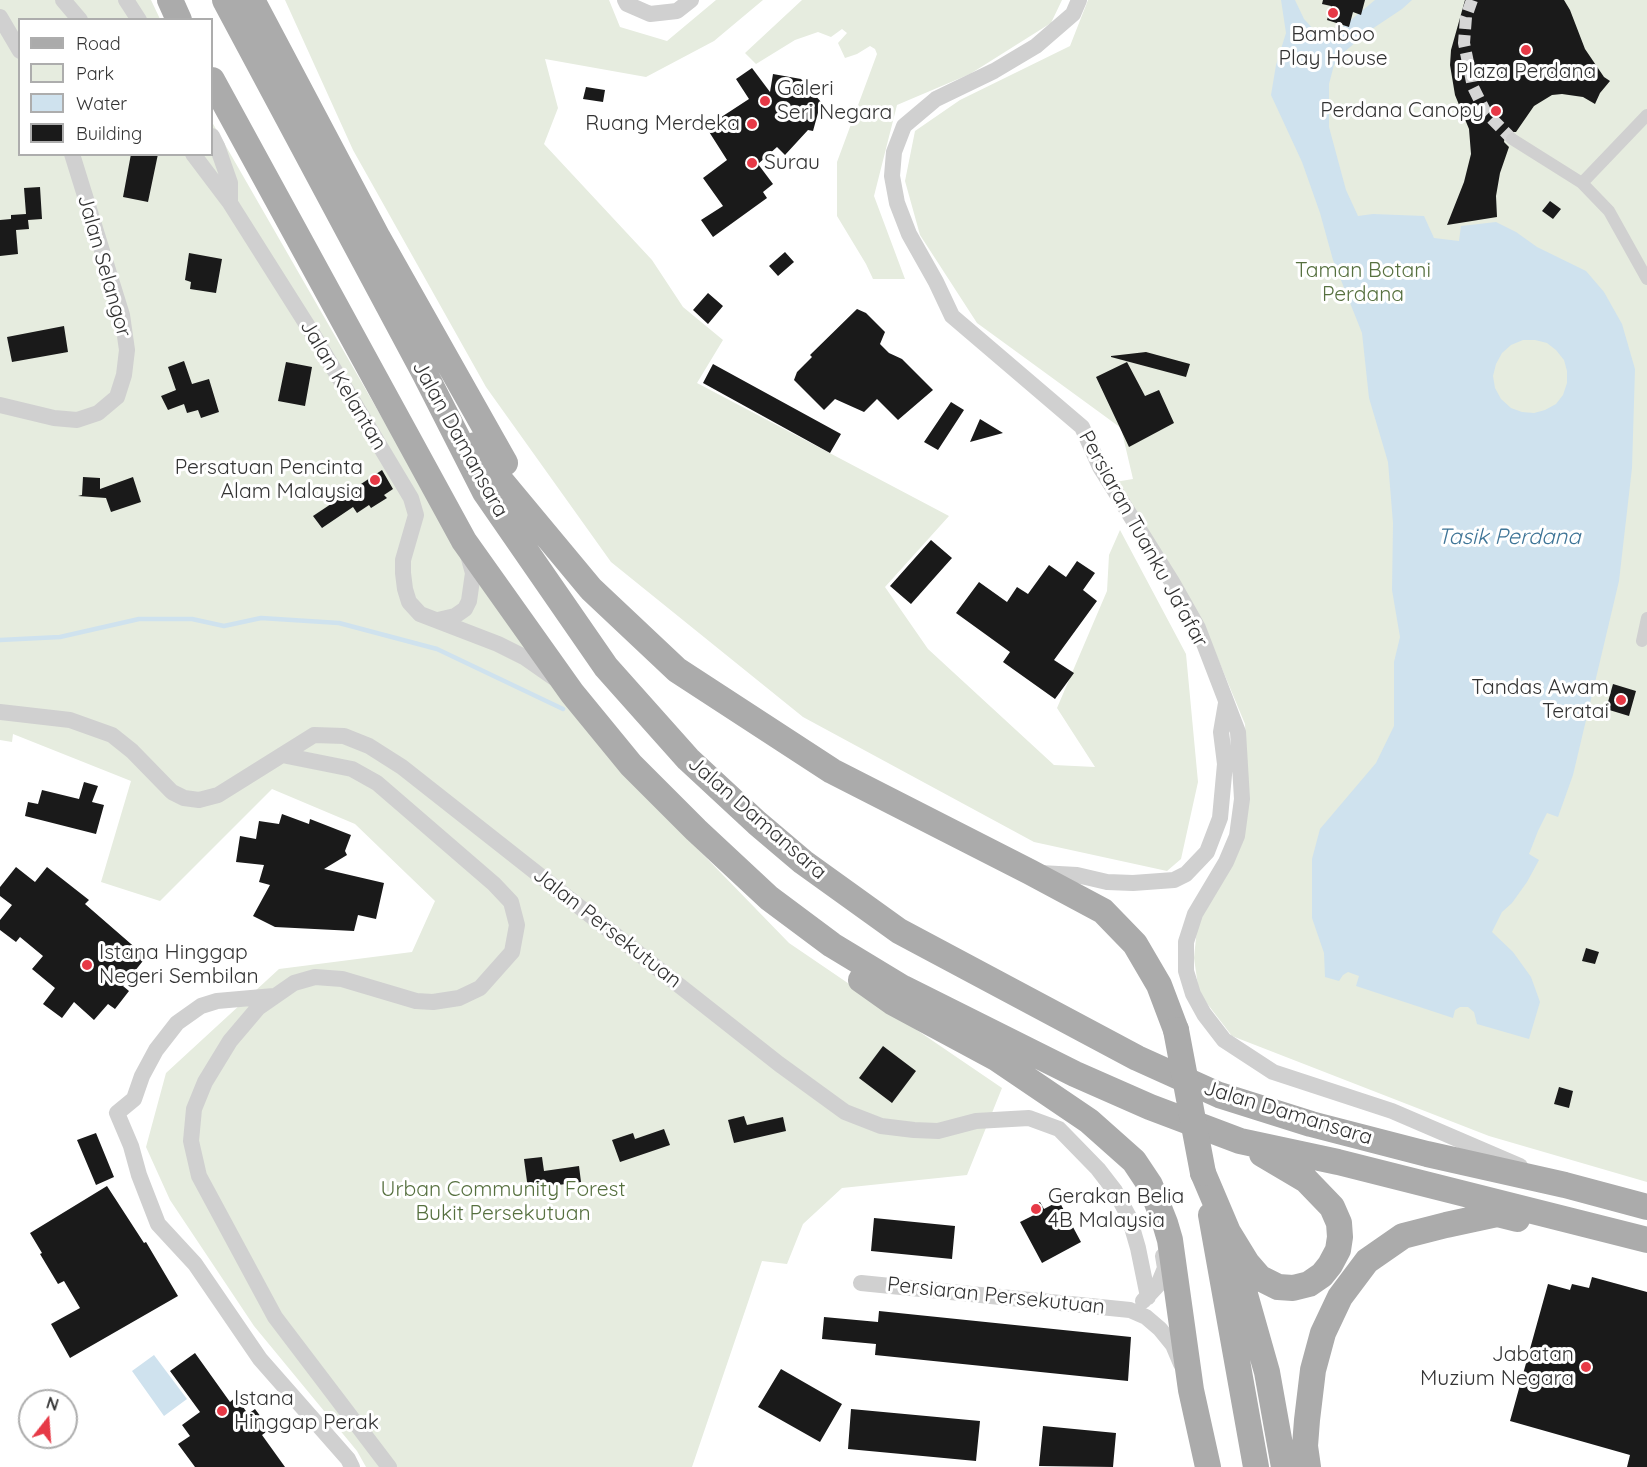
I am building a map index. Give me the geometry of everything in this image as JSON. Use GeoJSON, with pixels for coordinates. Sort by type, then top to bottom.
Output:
{"type":"FeatureCollection","features":[{"type":"Feature","properties":{"kind":"main road"},"geometry":{"type":"LineString","coordinates":[[170,0],[178,18]]}},
{"type":"Feature","properties":{"kind":"main road","name":"Jalan Damansara"},"geometry":{"type":"LineString","coordinates":[[225,0],[425,374],[485,492],[606,667],[688,759],[757,824],[802,862],[899,931],[1137,1058],[1219,1095],[1311,1124],[1647,1207]]}},
{"type":"Feature","properties":{"kind":"main road"},"geometry":{"type":"LineString","coordinates":[[238,0],[277,96]]}},
{"type":"Feature","properties":{"kind":"main road"},"geometry":{"type":"LineString","coordinates":[[252,0],[322,136],[428,329],[551,542]]}},
{"type":"Feature","properties":{"kind":"main road","name":"Jalan Damansara"},"geometry":{"type":"LineString","coordinates":[[213,82],[464,542],[572,693],[631,765],[769,898],[832,945],[903,987],[1075,1074],[1150,1107],[1240,1141],[1338,1162],[1647,1240]]}},
{"type":"Feature","properties":{"kind":"main road"},"geometry":{"type":"LineString","coordinates":[[425,374],[502,482],[591,589],[677,670],[832,771],[1103,911],[1135,944],[1159,985],[1176,1030],[1256,1467]]}},
{"type":"Feature","properties":{"kind":"main road"},"geometry":{"type":"LineString","coordinates":[[769,898],[807,939],[892,1002],[996,1058],[1089,1121],[1134,1161],[1149,1185],[1170,1240],[1191,1390],[1208,1467]]}},
{"type":"Feature","properties":{"kind":"main road"},"geometry":{"type":"LineString","coordinates":[[1228,1232],[1247,1263],[1260,1278],[1278,1287],[1293,1288],[1309,1284],[1322,1275],[1338,1250],[1340,1237],[1339,1223],[1332,1207],[1322,1194],[1286,1167],[1240,1141]]}},
{"type":"Feature","properties":{"kind":"main road"},"geometry":{"type":"LineString","coordinates":[[1203,1173],[1228,1232],[1267,1372],[1284,1467]]}},
{"type":"Feature","properties":{"kind":"main road"},"geometry":{"type":"LineString","coordinates":[[1308,1467],[1305,1446],[1307,1420],[1313,1370],[1323,1333],[1340,1297],[1367,1261],[1403,1236],[1497,1214],[1611,1241],[1647,1245]]}},
{"type":"Feature","properties":{"kind":"street"},"geometry":{"type":"LineString","coordinates":[[63,0],[78,18]]}},
{"type":"Feature","properties":{"kind":"street"},"geometry":{"type":"LineString","coordinates":[[126,0],[138,18]]}},
{"type":"Feature","properties":{"kind":"street"},"geometry":{"type":"LineString","coordinates":[[625,0],[627,4],[650,14],[677,11],[691,0]]}},
{"type":"Feature","properties":{"kind":"street","name":"Persiaran Tuanku Ja'afar"},"geometry":{"type":"LineString","coordinates":[[1079,0],[1073,14],[1036,46],[994,72],[936,99],[904,126],[894,152],[892,176],[897,203],[909,234],[952,316],[1082,427],[1100,467],[1198,628],[1238,732],[1242,799],[1237,836],[1226,862],[1195,914],[1186,942],[1186,971],[1193,994],[1204,1014],[1224,1040],[1273,1072],[1392,1111],[1565,1185]]}},
{"type":"Feature","properties":{"kind":"street"},"geometry":{"type":"LineString","coordinates":[[0,17],[18,48]]}},
{"type":"Feature","properties":{"kind":"street"},"geometry":{"type":"LineString","coordinates":[[1582,183],[1647,115]]}},
{"type":"Feature","properties":{"kind":"street"},"geometry":{"type":"LineString","coordinates":[[213,138],[230,183],[230,203]]}},
{"type":"Feature","properties":{"kind":"street"},"geometry":{"type":"LineString","coordinates":[[1512,139],[1582,183],[1609,211],[1647,279]]}},
{"type":"Feature","properties":{"kind":"street","name":"Jalan Selangor"},"geometry":{"type":"LineString","coordinates":[[0,405],[54,418],[77,420],[98,413],[117,397],[124,375],[127,350],[122,315],[73,156]]}},
{"type":"Feature","properties":{"kind":"street","name":"Jalan Kelantan"},"geometry":{"type":"LineString","coordinates":[[195,156],[230,203],[314,336],[411,498],[416,515],[403,560],[405,589],[410,602],[420,614],[498,644],[524,657],[572,693]]}},
{"type":"Feature","properties":{"kind":"street"},"geometry":{"type":"LineString","coordinates":[[438,620],[455,616],[465,609],[469,600],[473,573],[464,542]]}},
{"type":"Feature","properties":{"kind":"street"},"geometry":{"type":"LineString","coordinates":[[1642,641],[1647,618]]}},
{"type":"Feature","properties":{"kind":"street"},"geometry":{"type":"LineString","coordinates":[[1030,872],[1077,875],[1107,882],[1133,883],[1174,880],[1186,874],[1207,852],[1220,818],[1224,764],[1221,732],[1226,701]]}},
{"type":"Feature","properties":{"kind":"street","name":"Jalan Persekutuan"},"geometry":{"type":"LineString","coordinates":[[0,712],[70,720],[112,735],[132,750],[172,792],[184,798],[199,800],[218,795],[314,735],[344,736],[369,746],[402,768],[780,1064],[845,1112],[880,1126],[914,1130],[938,1131],[976,1121],[1029,1118],[1059,1129],[1098,1169],[1115,1191],[1129,1216],[1148,1297]]}},
{"type":"Feature","properties":{"kind":"street"},"geometry":{"type":"LineString","coordinates":[[282,755],[352,769],[377,783],[494,884],[511,902],[517,926],[512,952],[480,988],[459,998],[433,1002],[416,1001],[342,979],[315,977],[294,983],[258,1008],[230,1041],[205,1082],[194,1109],[191,1141],[199,1176],[275,1317],[389,1467]]}},
{"type":"Feature","properties":{"kind":"street"},"geometry":{"type":"LineString","coordinates":[[274,996],[217,1001],[201,1006],[177,1023],[156,1050],[142,1076],[134,1099],[117,1113],[158,1224],[195,1264],[260,1359],[348,1459],[352,1467]]}},
{"type":"Feature","properties":{"kind":"street"},"geometry":{"type":"LineString","coordinates":[[1130,1310],[1148,1297],[1158,1285],[1165,1268],[1159,1208]]}},
{"type":"Feature","properties":{"kind":"street","name":"Persiaran Persekutuan"},"geometry":{"type":"LineString","coordinates":[[861,1283],[1130,1310]]}},
{"type":"Feature","properties":{"kind":"street"},"geometry":{"type":"LineString","coordinates":[[1130,1310],[1146,1317],[1173,1345],[1191,1390]]}},
{"type":"Feature","properties":{"kind":"green space","name":"Urban Community Forest Bukit Persekutuan"},"geometry":{"type":"Polygon","coordinates":[[[0,0],[151,0],[160,18],[18,18],[18,156],[213,156],[213,124],[431,503],[622,771],[789,943],[1002,1088],[967,1175],[842,1188],[803,1224],[787,1264],[762,1261],[692,1467],[366,1467],[357,1451],[254,1326],[170,1200],[146,1147],[166,1073],[279,969],[412,952],[435,901],[355,824],[272,789],[160,901],[101,882],[131,781],[13,734],[12,742],[0,740],[0,0]]]}},
{"type":"Feature","properties":{"kind":"green space"},"geometry":{"type":"Polygon","coordinates":[[[285,0],[609,0],[620,27],[667,41],[716,0],[763,0],[714,41],[646,77],[545,59],[558,108],[544,144],[652,260],[683,307],[723,340],[697,383],[949,516],[885,587],[928,649],[1054,765],[1095,767],[1057,708],[1107,591],[1109,555],[1120,530],[1186,654],[1198,782],[1181,859],[1167,871],[1034,842],[803,717],[611,562],[486,387],[353,150],[285,0]]]}},
{"type":"Feature","properties":{"kind":"green space"},"geometry":{"type":"Polygon","coordinates":[[[802,0],[1062,0],[1051,23],[970,74],[897,105],[874,196],[905,279],[873,279],[837,216],[837,162],[877,54],[875,49],[870,46],[845,58],[838,43],[847,33],[842,29],[831,37],[818,32],[795,40],[756,64],[745,53],[802,0]]]}},
{"type":"Feature","properties":{"kind":"green space","name":"Taman Botani Perdana"},"geometry":{"type":"Polygon","coordinates":[[[1088,0],[1647,0],[1647,1182],[1489,1136],[1232,1036],[1199,993],[1194,958],[1197,928],[1249,796],[1245,724],[1201,618],[1115,482],[1133,479],[1121,428],[977,323],[920,235],[905,181],[915,131],[960,100],[1070,46],[1088,0]]]}},
{"type":"Feature","properties":{"kind":"water","name":"Tasik Perdana"},"geometry":{"type":"Polygon","coordinates":[[[1281,0],[1295,0],[1304,19],[1314,30],[1323,34],[1333,32],[1346,24],[1375,0],[1412,0],[1343,53],[1334,65],[1329,84],[1329,127],[1346,190],[1358,216],[1373,214],[1424,216],[1434,238],[1459,241],[1461,226],[1496,222],[1516,232],[1537,247],[1586,271],[1604,292],[1622,324],[1635,369],[1632,468],[1619,581],[1573,775],[1558,817],[1547,813],[1538,831],[1529,854],[1539,860],[1527,882],[1512,903],[1502,912],[1492,932],[1513,952],[1531,977],[1540,1002],[1529,1039],[1477,1024],[1474,1012],[1468,1007],[1455,1010],[1453,1018],[1356,986],[1359,976],[1348,972],[1339,981],[1325,977],[1324,953],[1312,918],[1312,859],[1320,829],[1376,763],[1394,726],[1394,662],[1400,637],[1392,590],[1393,523],[1388,462],[1369,398],[1362,333],[1333,260],[1302,162],[1271,95],[1276,65],[1286,33],[1281,0]],[[1523,340],[1511,345],[1502,353],[1493,376],[1495,388],[1501,399],[1511,408],[1522,412],[1534,413],[1556,404],[1563,395],[1567,383],[1564,360],[1547,343],[1523,340]]]}},
{"type":"Feature","properties":{"kind":"water"},"geometry":{"type":"Polygon","coordinates":[[[154,1355],[187,1399],[164,1416],[132,1371],[154,1355]]]}},
{"type":"Feature","properties":{"kind":"building","name":"Bamboo Play House"},"geometry":{"type":"Polygon","coordinates":[[[1323,0],[1365,0],[1361,15],[1353,12],[1349,27],[1327,20],[1331,6],[1322,4],[1323,0]]]}},
{"type":"Feature","properties":{"kind":"building","name":"Perdana Canopy"},"geometry":{"type":"Polygon","coordinates":[[[1465,0],[1564,0],[1585,49],[1604,77],[1610,81],[1600,93],[1595,104],[1583,97],[1562,94],[1552,95],[1534,106],[1516,132],[1509,132],[1505,135],[1504,142],[1509,147],[1500,173],[1496,196],[1497,217],[1447,225],[1464,182],[1471,154],[1469,129],[1455,95],[1450,65],[1451,50],[1465,0]]]}},
{"type":"Feature","properties":{"kind":"building"},"geometry":{"type":"Polygon","coordinates":[[[752,68],[770,92],[773,74],[801,79],[821,102],[813,131],[808,130],[785,155],[777,147],[758,164],[773,184],[763,192],[767,198],[713,237],[701,220],[723,206],[703,178],[727,160],[706,127],[749,99],[736,79],[752,68]]]}},
{"type":"Feature","properties":{"kind":"building"},"geometry":{"type":"Polygon","coordinates":[[[586,87],[605,90],[603,102],[583,99],[586,87]]]}},
{"type":"Feature","properties":{"kind":"building"},"geometry":{"type":"Polygon","coordinates":[[[131,156],[158,156],[148,202],[123,197],[131,156]]]}},
{"type":"Feature","properties":{"kind":"building"},"geometry":{"type":"Polygon","coordinates":[[[40,187],[42,219],[28,220],[29,229],[16,230],[18,254],[0,256],[0,220],[11,219],[11,215],[26,214],[24,188],[40,187]]]}},
{"type":"Feature","properties":{"kind":"building"},"geometry":{"type":"Polygon","coordinates":[[[1550,201],[1561,209],[1553,219],[1542,211],[1550,201]]]}},
{"type":"Feature","properties":{"kind":"building"},"geometry":{"type":"Polygon","coordinates":[[[785,252],[794,262],[778,276],[769,266],[785,252]]]}},
{"type":"Feature","properties":{"kind":"building"},"geometry":{"type":"Polygon","coordinates":[[[189,253],[222,259],[216,293],[190,289],[191,282],[185,280],[189,253]]]}},
{"type":"Feature","properties":{"kind":"building"},"geometry":{"type":"Polygon","coordinates":[[[708,293],[723,306],[708,324],[693,310],[708,293]]]}},
{"type":"Feature","properties":{"kind":"building"},"geometry":{"type":"Polygon","coordinates":[[[857,309],[866,313],[885,332],[880,344],[889,353],[902,359],[933,390],[898,420],[877,399],[864,412],[835,399],[824,410],[794,380],[797,372],[812,357],[810,355],[857,309]]]}},
{"type":"Feature","properties":{"kind":"building"},"geometry":{"type":"Polygon","coordinates":[[[64,326],[68,352],[12,362],[7,337],[64,326]]]}},
{"type":"Feature","properties":{"kind":"building"},"geometry":{"type":"Polygon","coordinates":[[[1146,352],[1190,364],[1186,377],[1111,357],[1146,352]]]}},
{"type":"Feature","properties":{"kind":"building"},"geometry":{"type":"Polygon","coordinates":[[[184,361],[192,384],[209,379],[219,412],[201,418],[198,410],[187,413],[184,404],[168,410],[161,396],[176,390],[168,367],[184,361]]]}},
{"type":"Feature","properties":{"kind":"building"},"geometry":{"type":"Polygon","coordinates":[[[286,362],[312,367],[305,406],[278,401],[286,362]]]}},
{"type":"Feature","properties":{"kind":"building"},"geometry":{"type":"Polygon","coordinates":[[[1127,362],[1145,396],[1159,390],[1174,423],[1129,447],[1096,377],[1127,362]]]}},
{"type":"Feature","properties":{"kind":"building"},"geometry":{"type":"Polygon","coordinates":[[[713,364],[841,434],[830,453],[703,383],[713,364]]]}},
{"type":"Feature","properties":{"kind":"building"},"geometry":{"type":"Polygon","coordinates":[[[951,402],[964,410],[938,450],[924,442],[951,402]]]}},
{"type":"Feature","properties":{"kind":"building"},"geometry":{"type":"Polygon","coordinates":[[[980,419],[1003,433],[970,442],[980,419]]]}},
{"type":"Feature","properties":{"kind":"building"},"geometry":{"type":"Polygon","coordinates":[[[382,470],[393,489],[384,495],[387,498],[357,513],[353,507],[322,528],[313,516],[382,470]]]}},
{"type":"Feature","properties":{"kind":"building"},"geometry":{"type":"Polygon","coordinates":[[[83,477],[100,478],[100,489],[133,477],[141,502],[111,512],[106,498],[78,496],[82,495],[83,477]]]}},
{"type":"Feature","properties":{"kind":"building"},"geometry":{"type":"Polygon","coordinates":[[[931,540],[952,558],[911,604],[890,586],[931,540]]]}},
{"type":"Feature","properties":{"kind":"building"},"geometry":{"type":"Polygon","coordinates":[[[1077,561],[1095,573],[1083,590],[1097,601],[1054,660],[1074,673],[1055,699],[1003,662],[1010,652],[956,613],[979,582],[1007,602],[1017,587],[1028,594],[1049,565],[1066,577],[1077,561]]]}},
{"type":"Feature","properties":{"kind":"building","name":"Tandas Awam Teratai"},"geometry":{"type":"Polygon","coordinates":[[[1613,684],[1636,691],[1629,716],[1606,709],[1613,684]]]}},
{"type":"Feature","properties":{"kind":"building"},"geometry":{"type":"Polygon","coordinates":[[[84,782],[98,786],[92,802],[104,805],[96,834],[25,816],[28,802],[38,804],[42,790],[79,799],[84,782]]]}},
{"type":"Feature","properties":{"kind":"building"},"geometry":{"type":"Polygon","coordinates":[[[282,814],[309,824],[310,819],[351,835],[345,851],[347,855],[324,869],[384,883],[376,919],[358,915],[354,931],[275,927],[253,916],[270,885],[259,882],[264,865],[236,862],[240,836],[256,839],[259,821],[279,824],[282,814]]]}},
{"type":"Feature","properties":{"kind":"building"},"geometry":{"type":"Polygon","coordinates":[[[16,867],[35,882],[47,867],[89,900],[85,904],[146,957],[123,986],[129,991],[115,1009],[108,1004],[94,1020],[74,1002],[62,1018],[43,1004],[55,988],[32,969],[43,956],[20,937],[16,942],[0,930],[0,920],[12,905],[0,896],[0,887],[16,867]]]}},
{"type":"Feature","properties":{"kind":"building"},"geometry":{"type":"Polygon","coordinates":[[[1586,948],[1599,952],[1595,964],[1582,961],[1586,948]]]}},
{"type":"Feature","properties":{"kind":"building"},"geometry":{"type":"Polygon","coordinates":[[[883,1046],[916,1071],[892,1103],[859,1078],[883,1046]]]}},
{"type":"Feature","properties":{"kind":"building"},"geometry":{"type":"Polygon","coordinates":[[[1559,1087],[1573,1091],[1569,1108],[1554,1104],[1559,1087]]]}},
{"type":"Feature","properties":{"kind":"building"},"geometry":{"type":"Polygon","coordinates":[[[744,1116],[747,1125],[783,1117],[786,1131],[734,1143],[728,1120],[744,1116]]]}},
{"type":"Feature","properties":{"kind":"building"},"geometry":{"type":"Polygon","coordinates":[[[664,1129],[670,1145],[620,1162],[612,1140],[633,1133],[635,1139],[664,1129]]]}},
{"type":"Feature","properties":{"kind":"building"},"geometry":{"type":"Polygon","coordinates":[[[96,1133],[114,1177],[96,1185],[77,1140],[96,1133]]]}},
{"type":"Feature","properties":{"kind":"building"},"geometry":{"type":"Polygon","coordinates":[[[542,1157],[544,1171],[579,1166],[581,1182],[528,1189],[524,1159],[542,1157]]]}},
{"type":"Feature","properties":{"kind":"building"},"geometry":{"type":"Polygon","coordinates":[[[107,1186],[144,1243],[146,1242],[178,1296],[70,1358],[51,1324],[80,1308],[64,1281],[58,1284],[30,1233],[107,1186]]]}},
{"type":"Feature","properties":{"kind":"building"},"geometry":{"type":"Polygon","coordinates":[[[1059,1201],[1081,1242],[1042,1263],[1020,1222],[1034,1215],[1030,1208],[1040,1202],[1044,1209],[1059,1201]]]}},
{"type":"Feature","properties":{"kind":"building"},"geometry":{"type":"Polygon","coordinates":[[[874,1218],[955,1226],[952,1259],[871,1251],[874,1218]]]}},
{"type":"Feature","properties":{"kind":"building","name":"Jabatan Muzium Negara"},"geometry":{"type":"Polygon","coordinates":[[[1592,1277],[1647,1292],[1647,1467],[1627,1467],[1630,1455],[1510,1421],[1548,1284],[1570,1290],[1572,1284],[1589,1288],[1592,1277]]]}},
{"type":"Feature","properties":{"kind":"building"},"geometry":{"type":"Polygon","coordinates":[[[879,1311],[1131,1337],[1128,1381],[875,1355],[876,1344],[822,1339],[824,1317],[878,1322],[879,1311]]]}},
{"type":"Feature","properties":{"kind":"building","name":"Istana Hinggap Perak"},"geometry":{"type":"Polygon","coordinates":[[[195,1353],[230,1402],[236,1397],[248,1414],[255,1409],[270,1429],[262,1435],[285,1467],[195,1467],[178,1444],[190,1436],[182,1425],[200,1412],[170,1371],[195,1353]]]}},
{"type":"Feature","properties":{"kind":"building"},"geometry":{"type":"Polygon","coordinates":[[[781,1369],[842,1404],[820,1442],[758,1407],[781,1369]]]}},
{"type":"Feature","properties":{"kind":"building"},"geometry":{"type":"Polygon","coordinates":[[[851,1409],[980,1421],[976,1461],[848,1449],[851,1409]]]}},
{"type":"Feature","properties":{"kind":"building"},"geometry":{"type":"Polygon","coordinates":[[[1043,1426],[1116,1433],[1113,1467],[1039,1466],[1043,1426]]]}},
{"type":"Feature","properties":{"kind":"waterway"},"geometry":{"type":"LineString","coordinates":[[0,640],[60,637],[139,619],[192,619],[224,626],[261,618],[339,623],[437,649],[563,709]]}},
{"type":"Feature","properties":{"kind":"tunnel"},"geometry":{"type":"LineString","coordinates":[[1472,0],[1466,17],[1464,43],[1473,87],[1486,113],[1512,139]]}},
{"type":"Feature","properties":{"kind":"place","name":"Bamboo Play House"},"geometry":{"type":"Point","coordinates":[1333,13]}},
{"type":"Feature","properties":{"kind":"place","name":"Plaza Perdana"},"geometry":{"type":"Point","coordinates":[1526,50]}},
{"type":"Feature","properties":{"kind":"place","name":"Galeri Seri Negara"},"geometry":{"type":"Point","coordinates":[765,101]}},
{"type":"Feature","properties":{"kind":"place","name":"Perdana Canopy"},"geometry":{"type":"Point","coordinates":[1496,111]}},
{"type":"Feature","properties":{"kind":"place","name":"Ruang Merdeka"},"geometry":{"type":"Point","coordinates":[752,124]}},
{"type":"Feature","properties":{"kind":"place","name":"Surau"},"geometry":{"type":"Point","coordinates":[752,163]}},
{"type":"Feature","properties":{"kind":"place","name":"Persatuan Pencinta Alam Malaysia"},"geometry":{"type":"Point","coordinates":[375,480]}},
{"type":"Feature","properties":{"kind":"place","name":"Tandas Awam Teratai"},"geometry":{"type":"Point","coordinates":[1621,700]}},
{"type":"Feature","properties":{"kind":"place","name":"Istana Hinggap Negeri Sembilan"},"geometry":{"type":"Point","coordinates":[87,965]}},
{"type":"Feature","properties":{"kind":"place","name":"Gerakan Belia 4B Malaysia"},"geometry":{"type":"Point","coordinates":[1036,1209]}},
{"type":"Feature","properties":{"kind":"place","name":"Jabatan Muzium Negara"},"geometry":{"type":"Point","coordinates":[1586,1367]}},
{"type":"Feature","properties":{"kind":"place","name":"Istana Hinggap Perak"},"geometry":{"type":"Point","coordinates":[222,1411]}}]}
